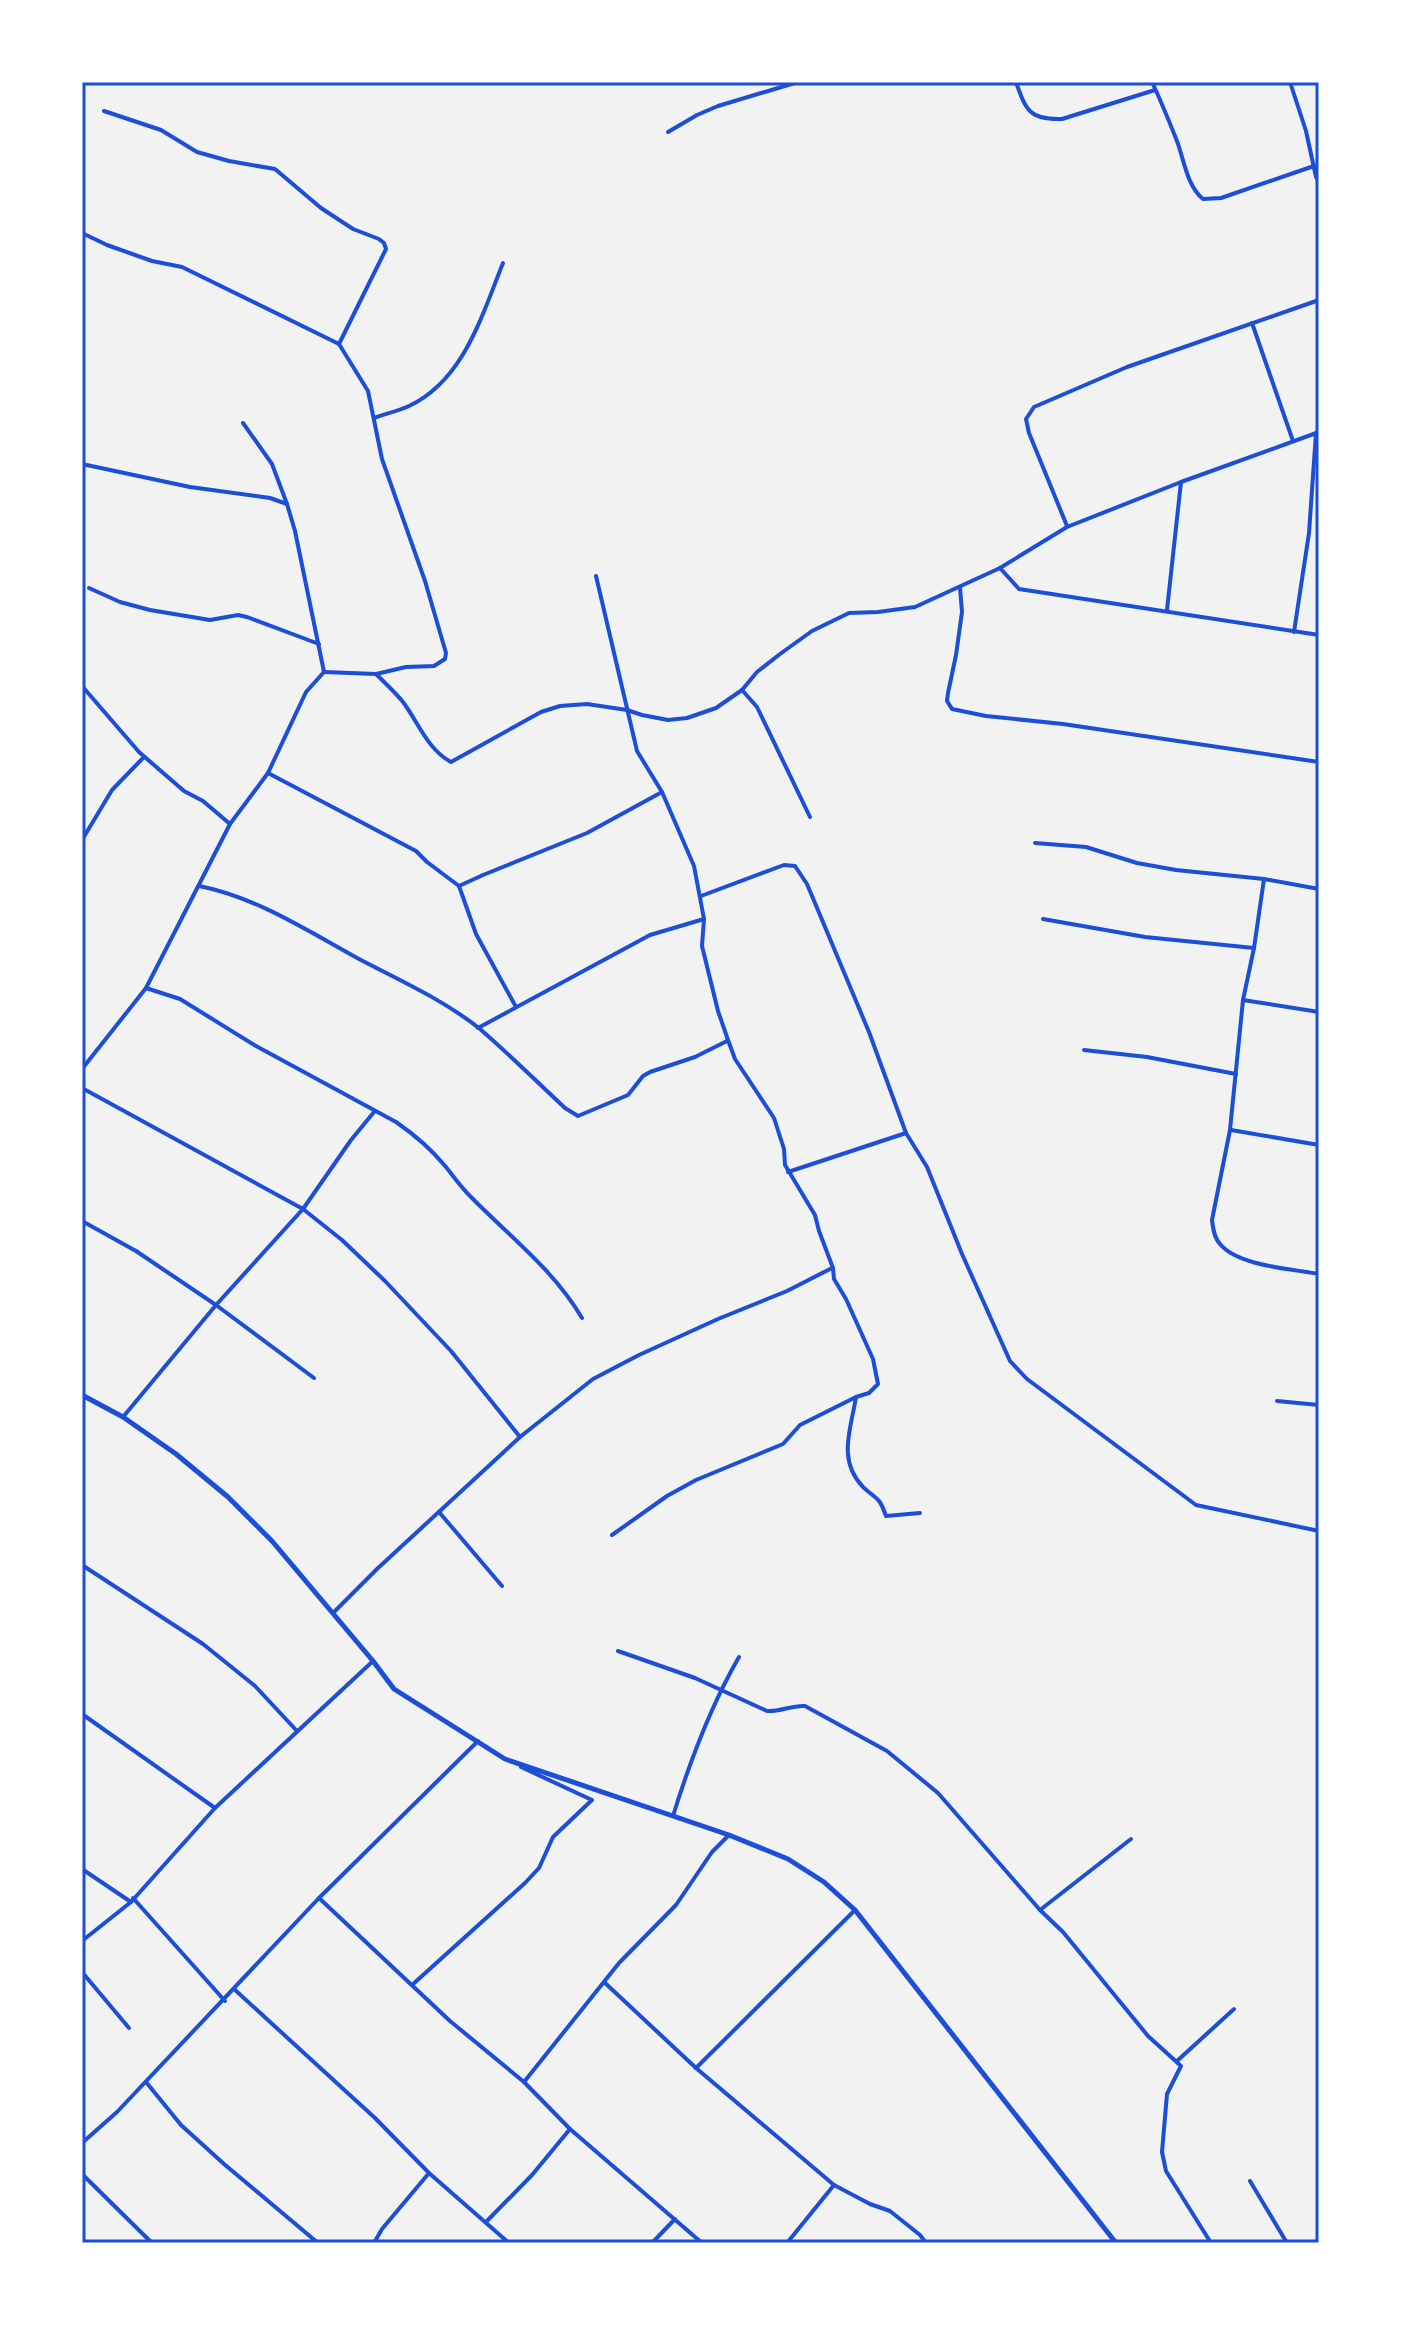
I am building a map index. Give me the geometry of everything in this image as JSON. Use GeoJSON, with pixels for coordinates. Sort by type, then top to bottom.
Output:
{"type":"FeatureCollection","features":[{"type":"Feature","properties":{"kind":"street"},"geometry":{"type":"LineString","coordinates":[[668,132],[718,106],[798,82]]}},
{"type":"Feature","properties":{"kind":"street"},"geometry":{"type":"LineString","coordinates":[[1016,82],[1028,112],[1048,120],[1062,119],[1156,90]]}},
{"type":"Feature","properties":{"kind":"street"},"geometry":{"type":"LineString","coordinates":[[1152,82],[1192,185],[1203,199],[1221,198],[1314,166]]}},
{"type":"Feature","properties":{"kind":"street"},"geometry":{"type":"LineString","coordinates":[[1290,82],[1319,182]]}},
{"type":"Feature","properties":{"kind":"street"},"geometry":{"type":"LineString","coordinates":[[104,111],[161,130],[197,152],[275,169],[321,208],[353,229],[384,243],[386,249],[339,344]]}},
{"type":"Feature","properties":{"kind":"street"},"geometry":{"type":"LineString","coordinates":[[82,233],[152,261],[182,267],[339,344],[368,391],[382,459],[425,581],[446,653],[445,659],[434,666],[406,667],[376,674],[324,672]]}},
{"type":"Feature","properties":{"kind":"street"},"geometry":{"type":"LineString","coordinates":[[374,418],[411,406],[447,378],[476,331],[503,263]]}},
{"type":"Feature","properties":{"kind":"street"},"geometry":{"type":"LineString","coordinates":[[1067,527],[1029,433],[1026,419],[1034,407],[1127,367],[1319,300]]}},
{"type":"Feature","properties":{"kind":"street"},"geometry":{"type":"LineString","coordinates":[[1252,323],[1293,441]]}},
{"type":"Feature","properties":{"kind":"street"},"geometry":{"type":"LineString","coordinates":[[243,423],[272,464],[287,504],[324,672]]}},
{"type":"Feature","properties":{"kind":"street"},"geometry":{"type":"LineString","coordinates":[[376,674],[402,701],[425,737],[451,762],[541,712],[560,706],[587,704],[668,720],[687,718],[716,708],[742,690],[757,672],[812,631],[849,613],[915,607],[1000,568],[1067,527],[1318,433],[1309,533],[1294,632]]}},
{"type":"Feature","properties":{"kind":"street"},"geometry":{"type":"LineString","coordinates":[[82,464],[190,487],[270,498],[287,504]]}},
{"type":"Feature","properties":{"kind":"street"},"geometry":{"type":"LineString","coordinates":[[1167,610],[1181,482]]}},
{"type":"Feature","properties":{"kind":"street"},"geometry":{"type":"LineString","coordinates":[[1000,568],[1019,589],[1319,635]]}},
{"type":"Feature","properties":{"kind":"street"},"geometry":{"type":"LineString","coordinates":[[596,576],[637,751],[662,792],[694,866],[704,919],[702,946],[728,1040],[735,1059],[774,1118],[788,1172],[811,1206],[834,1279],[873,1359],[878,1384],[869,1393],[800,1425],[783,1444],[696,1480],[667,1496],[612,1535]]}},
{"type":"Feature","properties":{"kind":"street"},"geometry":{"type":"LineString","coordinates":[[89,588],[120,602],[150,610],[210,620],[238,615],[247,617],[319,644]]}},
{"type":"Feature","properties":{"kind":"street"},"geometry":{"type":"LineString","coordinates":[[960,588],[962,612],[947,701],[952,709],[1319,762]]}},
{"type":"Feature","properties":{"kind":"street"},"geometry":{"type":"LineString","coordinates":[[82,1069],[146,988],[230,824],[268,773],[306,692],[324,672]]}},
{"type":"Feature","properties":{"kind":"street"},"geometry":{"type":"LineString","coordinates":[[82,686],[144,757],[230,824]]}},
{"type":"Feature","properties":{"kind":"street"},"geometry":{"type":"LineString","coordinates":[[742,690],[757,707],[810,817]]}},
{"type":"Feature","properties":{"kind":"street"},"geometry":{"type":"LineString","coordinates":[[82,840],[112,790],[144,757]]}},
{"type":"Feature","properties":{"kind":"street"},"geometry":{"type":"LineString","coordinates":[[268,773],[416,851],[459,886],[476,934],[516,1007]]}},
{"type":"Feature","properties":{"kind":"street"},"geometry":{"type":"LineString","coordinates":[[459,886],[587,833],[662,792]]}},
{"type":"Feature","properties":{"kind":"street"},"geometry":{"type":"LineString","coordinates":[[1035,843],[1086,847],[1137,863],[1319,889]]}},
{"type":"Feature","properties":{"kind":"street"},"geometry":{"type":"LineString","coordinates":[[701,896],[784,865],[795,866],[807,884],[869,1032],[906,1133],[927,1167],[1010,1361],[1027,1379],[1196,1505],[1319,1531]]}},
{"type":"Feature","properties":{"kind":"street"},"geometry":{"type":"LineString","coordinates":[[1264,879],[1243,1000],[1230,1130],[1212,1220],[1218,1243],[1229,1253],[1259,1264],[1319,1274]]}},
{"type":"Feature","properties":{"kind":"street"},"geometry":{"type":"LineString","coordinates":[[199,886],[241,898],[423,992],[478,1028],[565,1108],[578,1116],[628,1095],[650,1072],[695,1057],[728,1040]]}},
{"type":"Feature","properties":{"kind":"street"},"geometry":{"type":"LineString","coordinates":[[478,1028],[650,935],[704,919]]}},
{"type":"Feature","properties":{"kind":"street"},"geometry":{"type":"LineString","coordinates":[[1043,919],[1145,937],[1254,948]]}},
{"type":"Feature","properties":{"kind":"street"},"geometry":{"type":"LineString","coordinates":[[146,988],[180,999],[256,1046],[396,1122],[414,1135],[468,1195],[542,1264],[570,1296],[582,1318]]}},
{"type":"Feature","properties":{"kind":"street"},"geometry":{"type":"LineString","coordinates":[[1243,1000],[1319,1012]]}},
{"type":"Feature","properties":{"kind":"street"},"geometry":{"type":"LineString","coordinates":[[1084,1050],[1147,1057],[1236,1074]]}},
{"type":"Feature","properties":{"kind":"street"},"geometry":{"type":"LineString","coordinates":[[82,1088],[303,1209],[342,1240],[451,1351],[520,1437]]}},
{"type":"Feature","properties":{"kind":"street"},"geometry":{"type":"LineString","coordinates":[[123,1417],[216,1305],[303,1209],[374,1112]]}},
{"type":"Feature","properties":{"kind":"street"},"geometry":{"type":"LineString","coordinates":[[1230,1130],[1319,1145]]}},
{"type":"Feature","properties":{"kind":"street"},"geometry":{"type":"LineString","coordinates":[[788,1172],[906,1133]]}},
{"type":"Feature","properties":{"kind":"street"},"geometry":{"type":"LineString","coordinates":[[82,1221],[136,1251],[216,1305],[314,1378]]}},
{"type":"Feature","properties":{"kind":"street"},"geometry":{"type":"LineString","coordinates":[[333,1613],[520,1437],[593,1379],[639,1355],[833,1268]]}},
{"type":"Feature","properties":{"kind":"street"},"geometry":{"type":"LineString","coordinates":[[82,1395],[123,1417],[176,1454],[228,1497],[272,1541],[394,1689],[505,1759],[592,1800],[553,1837],[539,1868],[525,1883],[412,1985]]}},
{"type":"Feature","properties":{"kind":"street"},"geometry":{"type":"LineString","coordinates":[[856,1397],[846,1439],[850,1465],[856,1479],[881,1500],[886,1516],[920,1513]]}},
{"type":"Feature","properties":{"kind":"street"},"geometry":{"type":"LineString","coordinates":[[1277,1401],[1319,1405]]}},
{"type":"Feature","properties":{"kind":"street"},"geometry":{"type":"LineString","coordinates":[[439,1512],[502,1586]]}},
{"type":"Feature","properties":{"kind":"street"},"geometry":{"type":"LineString","coordinates":[[82,1565],[203,1644],[255,1686],[297,1731]]}},
{"type":"Feature","properties":{"kind":"street"},"geometry":{"type":"LineString","coordinates":[[618,1651],[695,1678],[767,1711],[805,1706],[887,1751],[938,1793],[1063,1932],[1157,2046],[1181,2066],[1167,2094],[1162,2152],[1166,2171],[1211,2243]]}},
{"type":"Feature","properties":{"kind":"street"},"geometry":{"type":"LineString","coordinates":[[673,1816],[691,1757],[720,1691],[739,1657]]}},
{"type":"Feature","properties":{"kind":"street"},"geometry":{"type":"LineString","coordinates":[[82,1941],[132,1900],[215,1808],[373,1661]]}},
{"type":"Feature","properties":{"kind":"street"},"geometry":{"type":"LineString","coordinates":[[82,1714],[215,1808]]}},
{"type":"Feature","properties":{"kind":"street"},"geometry":{"type":"LineString","coordinates":[[82,2143],[117,2112],[319,1898],[478,1741]]}},
{"type":"Feature","properties":{"kind":"street"},"geometry":{"type":"LineString","coordinates":[[505,1759],[729,1835],[788,1859],[824,1882],[855,1910],[1116,2243]]}},
{"type":"Feature","properties":{"kind":"street"},"geometry":{"type":"LineString","coordinates":[[524,2082],[604,1982],[676,1905],[712,1852],[729,1835]]}},
{"type":"Feature","properties":{"kind":"street"},"geometry":{"type":"LineString","coordinates":[[1040,1910],[1131,1839]]}},
{"type":"Feature","properties":{"kind":"street"},"geometry":{"type":"LineString","coordinates":[[82,1869],[132,1900],[225,2001]]}},
{"type":"Feature","properties":{"kind":"street"},"geometry":{"type":"LineString","coordinates":[[319,1898],[450,2021],[524,2082],[570,2129],[702,2243]]}},
{"type":"Feature","properties":{"kind":"street"},"geometry":{"type":"LineString","coordinates":[[696,2068],[855,1910]]}},
{"type":"Feature","properties":{"kind":"street"},"geometry":{"type":"LineString","coordinates":[[82,1972],[129,2028]]}},
{"type":"Feature","properties":{"kind":"street"},"geometry":{"type":"LineString","coordinates":[[604,1982],[696,2068],[834,2185],[890,2211],[926,2243]]}},
{"type":"Feature","properties":{"kind":"street"},"geometry":{"type":"LineString","coordinates":[[234,1989],[375,2118],[429,2173],[509,2243]]}},
{"type":"Feature","properties":{"kind":"street"},"geometry":{"type":"LineString","coordinates":[[1176,2061],[1234,2009]]}},
{"type":"Feature","properties":{"kind":"street"},"geometry":{"type":"LineString","coordinates":[[146,2082],[181,2125],[318,2243]]}},
{"type":"Feature","properties":{"kind":"street"},"geometry":{"type":"LineString","coordinates":[[486,2222],[532,2175],[570,2129]]}},
{"type":"Feature","properties":{"kind":"street"},"geometry":{"type":"LineString","coordinates":[[374,2243],[429,2173]]}},
{"type":"Feature","properties":{"kind":"street"},"geometry":{"type":"LineString","coordinates":[[82,2174],[152,2243]]}},
{"type":"Feature","properties":{"kind":"street"},"geometry":{"type":"LineString","coordinates":[[1250,2181],[1287,2243]]}},
{"type":"Feature","properties":{"kind":"street"},"geometry":{"type":"LineString","coordinates":[[787,2243],[834,2185]]}},
{"type":"Feature","properties":{"kind":"street"},"geometry":{"type":"LineString","coordinates":[[652,2243],[675,2219]]}}]}
